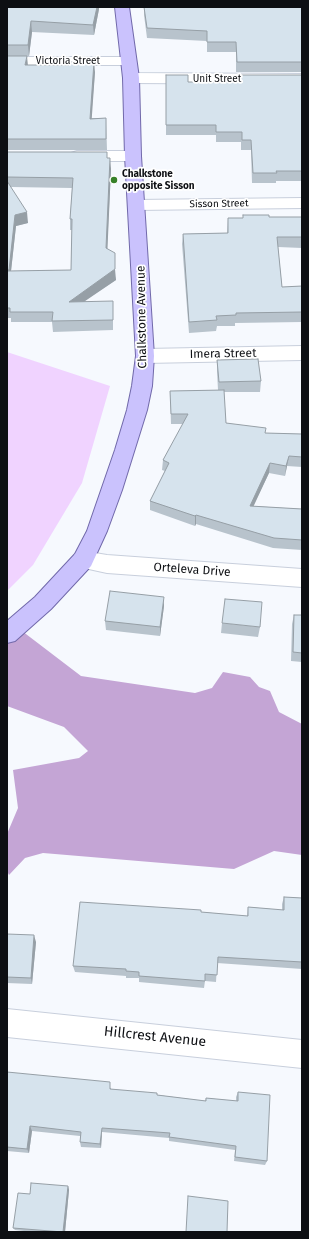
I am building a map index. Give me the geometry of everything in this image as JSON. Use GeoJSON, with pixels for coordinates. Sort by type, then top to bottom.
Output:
{"type":"FeatureCollection","features":[{"type":"Feature","properties":{"kind":"main road","name":"Chalkstone Avenue"},"geometry":{"type":"LineString","coordinates":[[7,634],[43,603],[83,560],[97,531],[126,450],[142,386],[145,356],[133,156],[130,70],[122,7]]}},
{"type":"Feature","properties":{"kind":"street","name":"Victoria Street"},"geometry":{"type":"LineString","coordinates":[[7,60],[130,70]]}},
{"type":"Feature","properties":{"kind":"street","name":"Unit Street"},"geometry":{"type":"LineString","coordinates":[[130,70],[302,79]]}},
{"type":"Feature","properties":{"kind":"street"},"geometry":{"type":"LineString","coordinates":[[62,156],[133,156]]}},
{"type":"Feature","properties":{"kind":"street","name":"Sisson Street"},"geometry":{"type":"LineString","coordinates":[[136,205],[302,203]]}},
{"type":"Feature","properties":{"kind":"street","name":"Imera Street"},"geometry":{"type":"LineString","coordinates":[[145,356],[302,353]]}},
{"type":"Feature","properties":{"kind":"street","name":"Orteleva Drive"},"geometry":{"type":"LineString","coordinates":[[83,560],[107,564],[302,578]]}},
{"type":"Feature","properties":{"kind":"street","name":"Hillcrest Avenue"},"geometry":{"type":"LineString","coordinates":[[7,1023],[302,1054]]}},
{"type":"Feature","properties":{"kind":"shaded area"},"geometry":{"type":"Polygon","coordinates":[[[7,352],[110,386],[82,483],[33,565],[7,591],[7,352]]]}},
{"type":"Feature","properties":{"kind":"shaded area"},"geometry":{"type":"Polygon","coordinates":[[[22,631],[81,676],[195,693],[212,688],[223,672],[250,677],[259,687],[270,691],[279,712],[302,724],[302,855],[274,851],[234,869],[43,853],[25,858],[9,875],[7,871],[7,834],[18,808],[13,770],[79,758],[88,751],[64,727],[7,706],[7,641],[22,631]]]}},
{"type":"Feature","properties":{"kind":"building"},"geometry":{"type":"Polygon","coordinates":[[[7,7],[97,7],[93,25],[31,21],[28,45],[7,45],[7,7]]]}},
{"type":"Feature","properties":{"kind":"building"},"geometry":{"type":"Polygon","coordinates":[[[144,7],[302,7],[302,62],[237,62],[236,42],[207,42],[207,31],[147,28],[144,7]]]}},
{"type":"Feature","properties":{"kind":"building"},"geometry":{"type":"Polygon","coordinates":[[[7,56],[27,56],[25,65],[69,65],[69,62],[94,62],[90,119],[106,118],[106,139],[7,139],[7,56]]]}},
{"type":"Feature","properties":{"kind":"building"},"geometry":{"type":"Polygon","coordinates":[[[166,75],[188,75],[188,82],[237,82],[237,75],[302,75],[302,171],[253,173],[251,140],[242,140],[242,132],[216,132],[216,125],[166,125],[166,75]]]}},
{"type":"Feature","properties":{"kind":"building"},"geometry":{"type":"Polygon","coordinates":[[[7,152],[107,152],[107,158],[110,158],[106,248],[115,253],[115,269],[69,302],[113,301],[113,320],[52,321],[53,312],[10,312],[10,308],[7,308],[7,271],[71,270],[72,219],[70,219],[73,178],[7,177],[7,152]]]}},
{"type":"Feature","properties":{"kind":"building"},"geometry":{"type":"Polygon","coordinates":[[[7,181],[27,212],[15,215],[9,270],[7,270],[7,181]]]}},
{"type":"Feature","properties":{"kind":"building"},"geometry":{"type":"Polygon","coordinates":[[[243,215],[302,217],[302,237],[277,237],[282,287],[302,286],[302,312],[236,313],[236,315],[216,316],[217,320],[189,322],[183,234],[228,233],[228,218],[243,218],[243,215]]]}},
{"type":"Feature","properties":{"kind":"building"},"geometry":{"type":"Polygon","coordinates":[[[258,359],[261,381],[219,382],[217,360],[258,359]]]}},
{"type":"Feature","properties":{"kind":"building"},"geometry":{"type":"Polygon","coordinates":[[[224,390],[226,423],[266,428],[265,433],[302,434],[302,457],[289,456],[286,466],[270,463],[250,506],[302,509],[302,540],[274,538],[196,515],[195,516],[150,501],[169,463],[163,460],[188,414],[171,414],[170,391],[224,390]]]}},
{"type":"Feature","properties":{"kind":"building"},"geometry":{"type":"Polygon","coordinates":[[[110,591],[164,597],[160,627],[105,621],[110,591]]]}},
{"type":"Feature","properties":{"kind":"building"},"geometry":{"type":"Polygon","coordinates":[[[225,599],[262,602],[260,627],[222,623],[225,599]]]}},
{"type":"Feature","properties":{"kind":"building"},"geometry":{"type":"Polygon","coordinates":[[[294,615],[302,615],[302,653],[293,652],[294,615]]]}},
{"type":"Feature","properties":{"kind":"building"},"geometry":{"type":"Polygon","coordinates":[[[284,897],[302,898],[302,962],[218,957],[217,975],[205,974],[205,981],[139,976],[139,972],[126,971],[126,969],[73,966],[80,902],[201,910],[201,912],[248,916],[248,907],[284,910],[284,897]]]}},
{"type":"Feature","properties":{"kind":"building"},"geometry":{"type":"Polygon","coordinates":[[[7,934],[34,935],[31,978],[7,977],[7,934]]]}},
{"type":"Feature","properties":{"kind":"building"},"geometry":{"type":"Polygon","coordinates":[[[7,1072],[110,1082],[110,1089],[157,1093],[157,1095],[206,1101],[206,1098],[238,1101],[238,1092],[270,1095],[267,1161],[235,1157],[236,1146],[169,1137],[170,1133],[102,1128],[100,1144],[80,1142],[81,1132],[30,1126],[27,1149],[7,1147],[7,1072]]]}},
{"type":"Feature","properties":{"kind":"building"},"geometry":{"type":"Polygon","coordinates":[[[31,1183],[68,1186],[63,1232],[13,1228],[18,1193],[30,1194],[31,1183]]]}},
{"type":"Feature","properties":{"kind":"building"},"geometry":{"type":"Polygon","coordinates":[[[188,1196],[228,1201],[227,1232],[186,1232],[188,1196]]]}},
{"type":"Feature","properties":{"kind":"place","name":"Chalkstone opposite Sisson"},"geometry":{"type":"Point","coordinates":[114,180]}}]}
